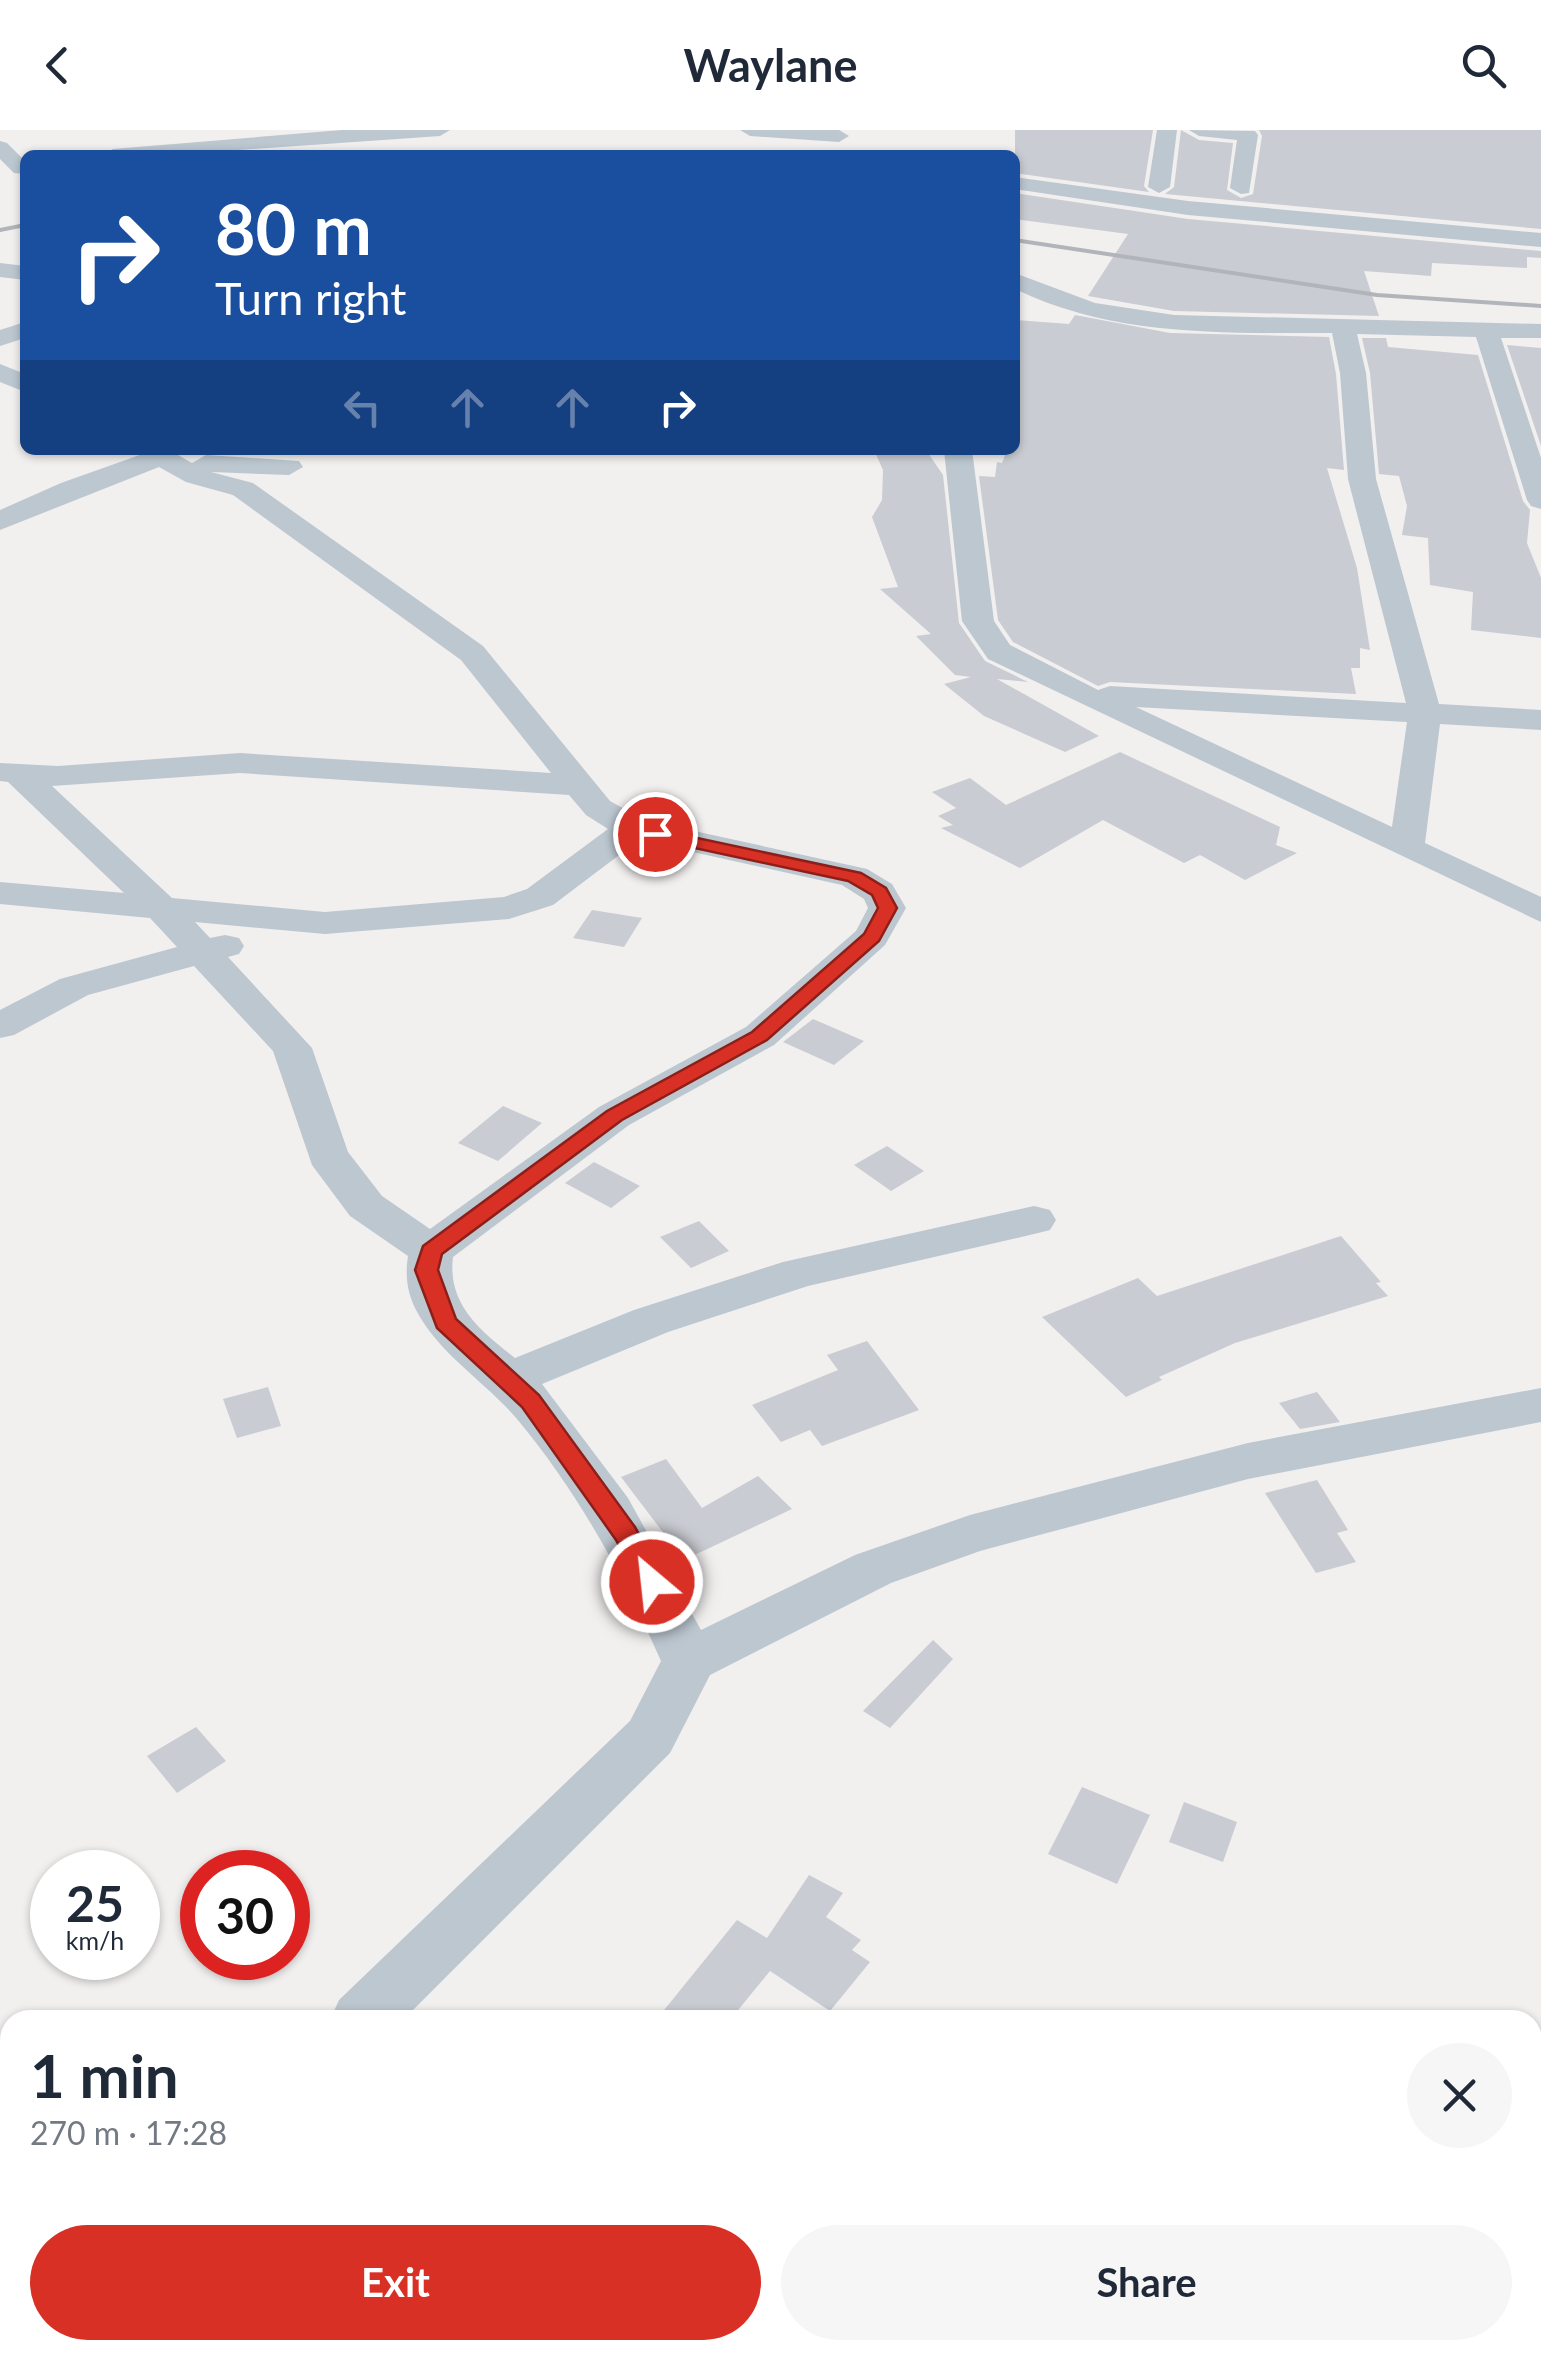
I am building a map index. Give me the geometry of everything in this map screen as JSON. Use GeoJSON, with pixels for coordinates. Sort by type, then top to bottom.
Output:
{"type":"FeatureCollection","features":[{"type":"Feature","properties":{"kind":"street"},"geometry":{"type":"LineString","coordinates":[[180,130],[199,145]]}},
{"type":"Feature","properties":{"kind":"street"},"geometry":{"type":"LineString","coordinates":[[156,150],[440,130]]}},
{"type":"Feature","properties":{"kind":"street"},"geometry":{"type":"LineString","coordinates":[[750,130],[836,133],[855,150]]}},
{"type":"Feature","properties":{"kind":"street"},"geometry":{"type":"LineString","coordinates":[[1159,188],[1167,130]]}},
{"type":"Feature","properties":{"kind":"street"},"geometry":{"type":"LineString","coordinates":[[1199,130],[1248,135],[1241,188]]}},
{"type":"Feature","properties":{"kind":"street"},"geometry":{"type":"LineString","coordinates":[[0,148],[15,170]]}},
{"type":"Feature","properties":{"kind":"street"},"geometry":{"type":"LineString","coordinates":[[1020,183],[1188,208],[1541,240]]}},
{"type":"Feature","properties":{"kind":"street"},"geometry":{"type":"LineString","coordinates":[[1020,286],[1053,300],[1108,313],[1270,326],[1541,330]]}},
{"type":"Feature","properties":{"kind":"street"},"geometry":{"type":"LineString","coordinates":[[1344,326],[1353,372],[1362,479],[1425,713],[1407,846]]}},
{"type":"Feature","properties":{"kind":"street"},"geometry":{"type":"LineString","coordinates":[[1486,330],[1541,500]]}},
{"type":"Feature","properties":{"kind":"street"},"geometry":{"type":"LineString","coordinates":[[0,521],[151,455]]}},
{"type":"Feature","properties":{"kind":"street"},"geometry":{"type":"LineString","coordinates":[[159,455],[196,476],[244,489],[472,653],[598,808],[632,828],[854,877],[879,892],[888,908],[872,937],[760,1036],[614,1116],[431,1251],[426,1270],[445,1322],[530,1401],[626,1534],[665,1607],[688,1662]]}},
{"type":"Feature","properties":{"kind":"street"},"geometry":{"type":"LineString","coordinates":[[167,455],[220,465],[289,468]]}},
{"type":"Feature","properties":{"kind":"street"},"geometry":{"type":"LineString","coordinates":[[959,455],[978,622],[998,652],[1541,911]]}},
{"type":"Feature","properties":{"kind":"street"},"geometry":{"type":"LineString","coordinates":[[1088,695],[1541,720]]}},
{"type":"Feature","properties":{"kind":"street"},"geometry":{"type":"LineString","coordinates":[[9,772],[58,776],[240,764],[579,785]]}},
{"type":"Feature","properties":{"kind":"street"},"geometry":{"type":"LineString","coordinates":[[9,772],[158,906],[292,1048],[327,1154],[366,1206],[431,1251]]}},
{"type":"Feature","properties":{"kind":"street"},"geometry":{"type":"LineString","coordinates":[[0,1026],[74,988],[325,922],[530,903],[632,828]]}},
{"type":"Feature","properties":{"kind":"street"},"geometry":{"type":"LineString","coordinates":[[0,893],[325,922]]}},
{"type":"Feature","properties":{"kind":"street"},"geometry":{"type":"LineString","coordinates":[[508,1377],[553,1363],[650,1322],[799,1273],[1034,1220]]}},
{"type":"Feature","properties":{"kind":"street"},"geometry":{"type":"LineString","coordinates":[[371,2010],[650,1736],[670,1705],[688,1662],[873,1570],[970,1534],[1248,1461],[1541,1405]]}},
{"type":"Feature","properties":{"kind":"building"},"geometry":{"type":"Polygon","coordinates":[[[1015,130],[1153,130],[1144,186],[1149,192],[1020,174],[1020,150],[1015,150],[1015,130]]]}},
{"type":"Feature","properties":{"kind":"building"},"geometry":{"type":"Polygon","coordinates":[[[1181,130],[1199,140],[1233,143],[1227,190],[1241,198],[1253,194],[1262,136],[1259,130],[1541,130],[1541,229],[1165,194],[1174,187],[1181,130]]]}},
{"type":"Feature","properties":{"kind":"building"},"geometry":{"type":"Polygon","coordinates":[[[1020,194],[1188,219],[1541,251],[1541,258],[1527,257],[1527,268],[1432,263],[1431,276],[1364,271],[1379,316],[1174,311],[1088,296],[1128,234],[1020,220],[1020,194]]]}},
{"type":"Feature","properties":{"kind":"building"},"geometry":{"type":"Polygon","coordinates":[[[1075,315],[1170,333],[1329,337],[1344,470],[1327,468],[1357,568],[1370,650],[1360,648],[1360,668],[1351,668],[1356,694],[1110,682],[1098,686],[1013,642],[998,620],[979,476],[995,477],[997,462],[1002,463],[1005,455],[1020,455],[1020,320],[1069,324],[1075,315]]]}},
{"type":"Feature","properties":{"kind":"building"},"geometry":{"type":"Polygon","coordinates":[[[1362,338],[1386,338],[1388,347],[1478,355],[1523,501],[1530,510],[1527,543],[1541,578],[1541,638],[1471,630],[1473,592],[1430,585],[1428,538],[1402,535],[1407,506],[1399,476],[1379,474],[1370,373],[1362,338]]]}},
{"type":"Feature","properties":{"kind":"building"},"geometry":{"type":"Polygon","coordinates":[[[1507,345],[1541,348],[1541,446],[1507,345]]]}},
{"type":"Feature","properties":{"kind":"building"},"geometry":{"type":"Polygon","coordinates":[[[876,455],[929,455],[943,475],[959,623],[985,661],[1028,682],[997,679],[1099,736],[1065,752],[984,716],[944,684],[971,677],[955,675],[916,636],[931,634],[880,589],[898,587],[872,517],[882,500],[883,470],[876,455]]]}},
{"type":"Feature","properties":{"kind":"building"},"geometry":{"type":"Polygon","coordinates":[[[1120,752],[1280,827],[1276,845],[1297,853],[1245,880],[1200,855],[1184,863],[1103,820],[1020,868],[941,828],[953,825],[938,816],[956,808],[932,792],[970,778],[1006,805],[1120,752]]]}},
{"type":"Feature","properties":{"kind":"building"},"geometry":{"type":"Polygon","coordinates":[[[592,910],[642,918],[624,947],[573,938],[592,910]]]}},
{"type":"Feature","properties":{"kind":"building"},"geometry":{"type":"Polygon","coordinates":[[[813,1019],[864,1041],[834,1065],[783,1042],[813,1019]]]}},
{"type":"Feature","properties":{"kind":"building"},"geometry":{"type":"Polygon","coordinates":[[[503,1106],[542,1123],[498,1161],[458,1143],[503,1106]]]}},
{"type":"Feature","properties":{"kind":"building"},"geometry":{"type":"Polygon","coordinates":[[[887,1146],[924,1171],[891,1191],[854,1165],[887,1146]]]}},
{"type":"Feature","properties":{"kind":"building"},"geometry":{"type":"Polygon","coordinates":[[[594,1162],[640,1186],[611,1208],[565,1183],[594,1162]]]}},
{"type":"Feature","properties":{"kind":"building"},"geometry":{"type":"Polygon","coordinates":[[[699,1221],[729,1251],[691,1268],[660,1237],[699,1221]]]}},
{"type":"Feature","properties":{"kind":"building"},"geometry":{"type":"Polygon","coordinates":[[[1341,1236],[1381,1282],[1376,1283],[1388,1296],[1235,1343],[1159,1377],[1162,1380],[1126,1397],[1042,1317],[1138,1278],[1157,1296],[1341,1236]]]}},
{"type":"Feature","properties":{"kind":"building"},"geometry":{"type":"Polygon","coordinates":[[[867,1341],[919,1410],[822,1446],[810,1430],[781,1442],[752,1405],[838,1370],[827,1355],[867,1341]]]}},
{"type":"Feature","properties":{"kind":"building"},"geometry":{"type":"Polygon","coordinates":[[[268,1387],[281,1426],[237,1438],[223,1399],[268,1387]]]}},
{"type":"Feature","properties":{"kind":"building"},"geometry":{"type":"Polygon","coordinates":[[[1317,1392],[1340,1422],[1300,1429],[1279,1403],[1317,1392]]]}},
{"type":"Feature","properties":{"kind":"building"},"geometry":{"type":"Polygon","coordinates":[[[666,1459],[702,1508],[758,1476],[792,1509],[684,1560],[621,1477],[666,1459]]]}},
{"type":"Feature","properties":{"kind":"building"},"geometry":{"type":"Polygon","coordinates":[[[1317,1480],[1348,1530],[1337,1533],[1356,1562],[1316,1573],[1265,1493],[1317,1480]]]}},
{"type":"Feature","properties":{"kind":"building"},"geometry":{"type":"Polygon","coordinates":[[[933,1640],[953,1659],[890,1728],[863,1711],[933,1640]]]}},
{"type":"Feature","properties":{"kind":"building"},"geometry":{"type":"Polygon","coordinates":[[[196,1727],[226,1761],[177,1793],[147,1756],[196,1727]]]}},
{"type":"Feature","properties":{"kind":"building"},"geometry":{"type":"Polygon","coordinates":[[[1082,1787],[1150,1815],[1117,1884],[1048,1854],[1082,1787]]]}},
{"type":"Feature","properties":{"kind":"building"},"geometry":{"type":"Polygon","coordinates":[[[1184,1802],[1237,1822],[1223,1862],[1169,1842],[1184,1802]]]}},
{"type":"Feature","properties":{"kind":"building"},"geometry":{"type":"Polygon","coordinates":[[[809,1875],[843,1893],[826,1917],[861,1940],[852,1950],[870,1962],[831,2010],[770,1971],[738,2010],[664,2010],[737,1920],[767,1938],[809,1875]]]}},
{"type":"Feature","properties":{"kind":"railway"},"geometry":{"type":"LineString","coordinates":[[0,230],[20,226]]}},
{"type":"Feature","properties":{"kind":"railway"},"geometry":{"type":"LineString","coordinates":[[1020,241],[1377,295],[1541,306]]}},
{"type":"Feature","properties":{"kind":"route"},"geometry":{"type":"LineString","coordinates":[[652,1582],[626,1534],[530,1401],[445,1322],[426,1270],[431,1251],[614,1116],[760,1036],[872,937],[888,908],[879,892],[854,877],[655,834]]}}]}
